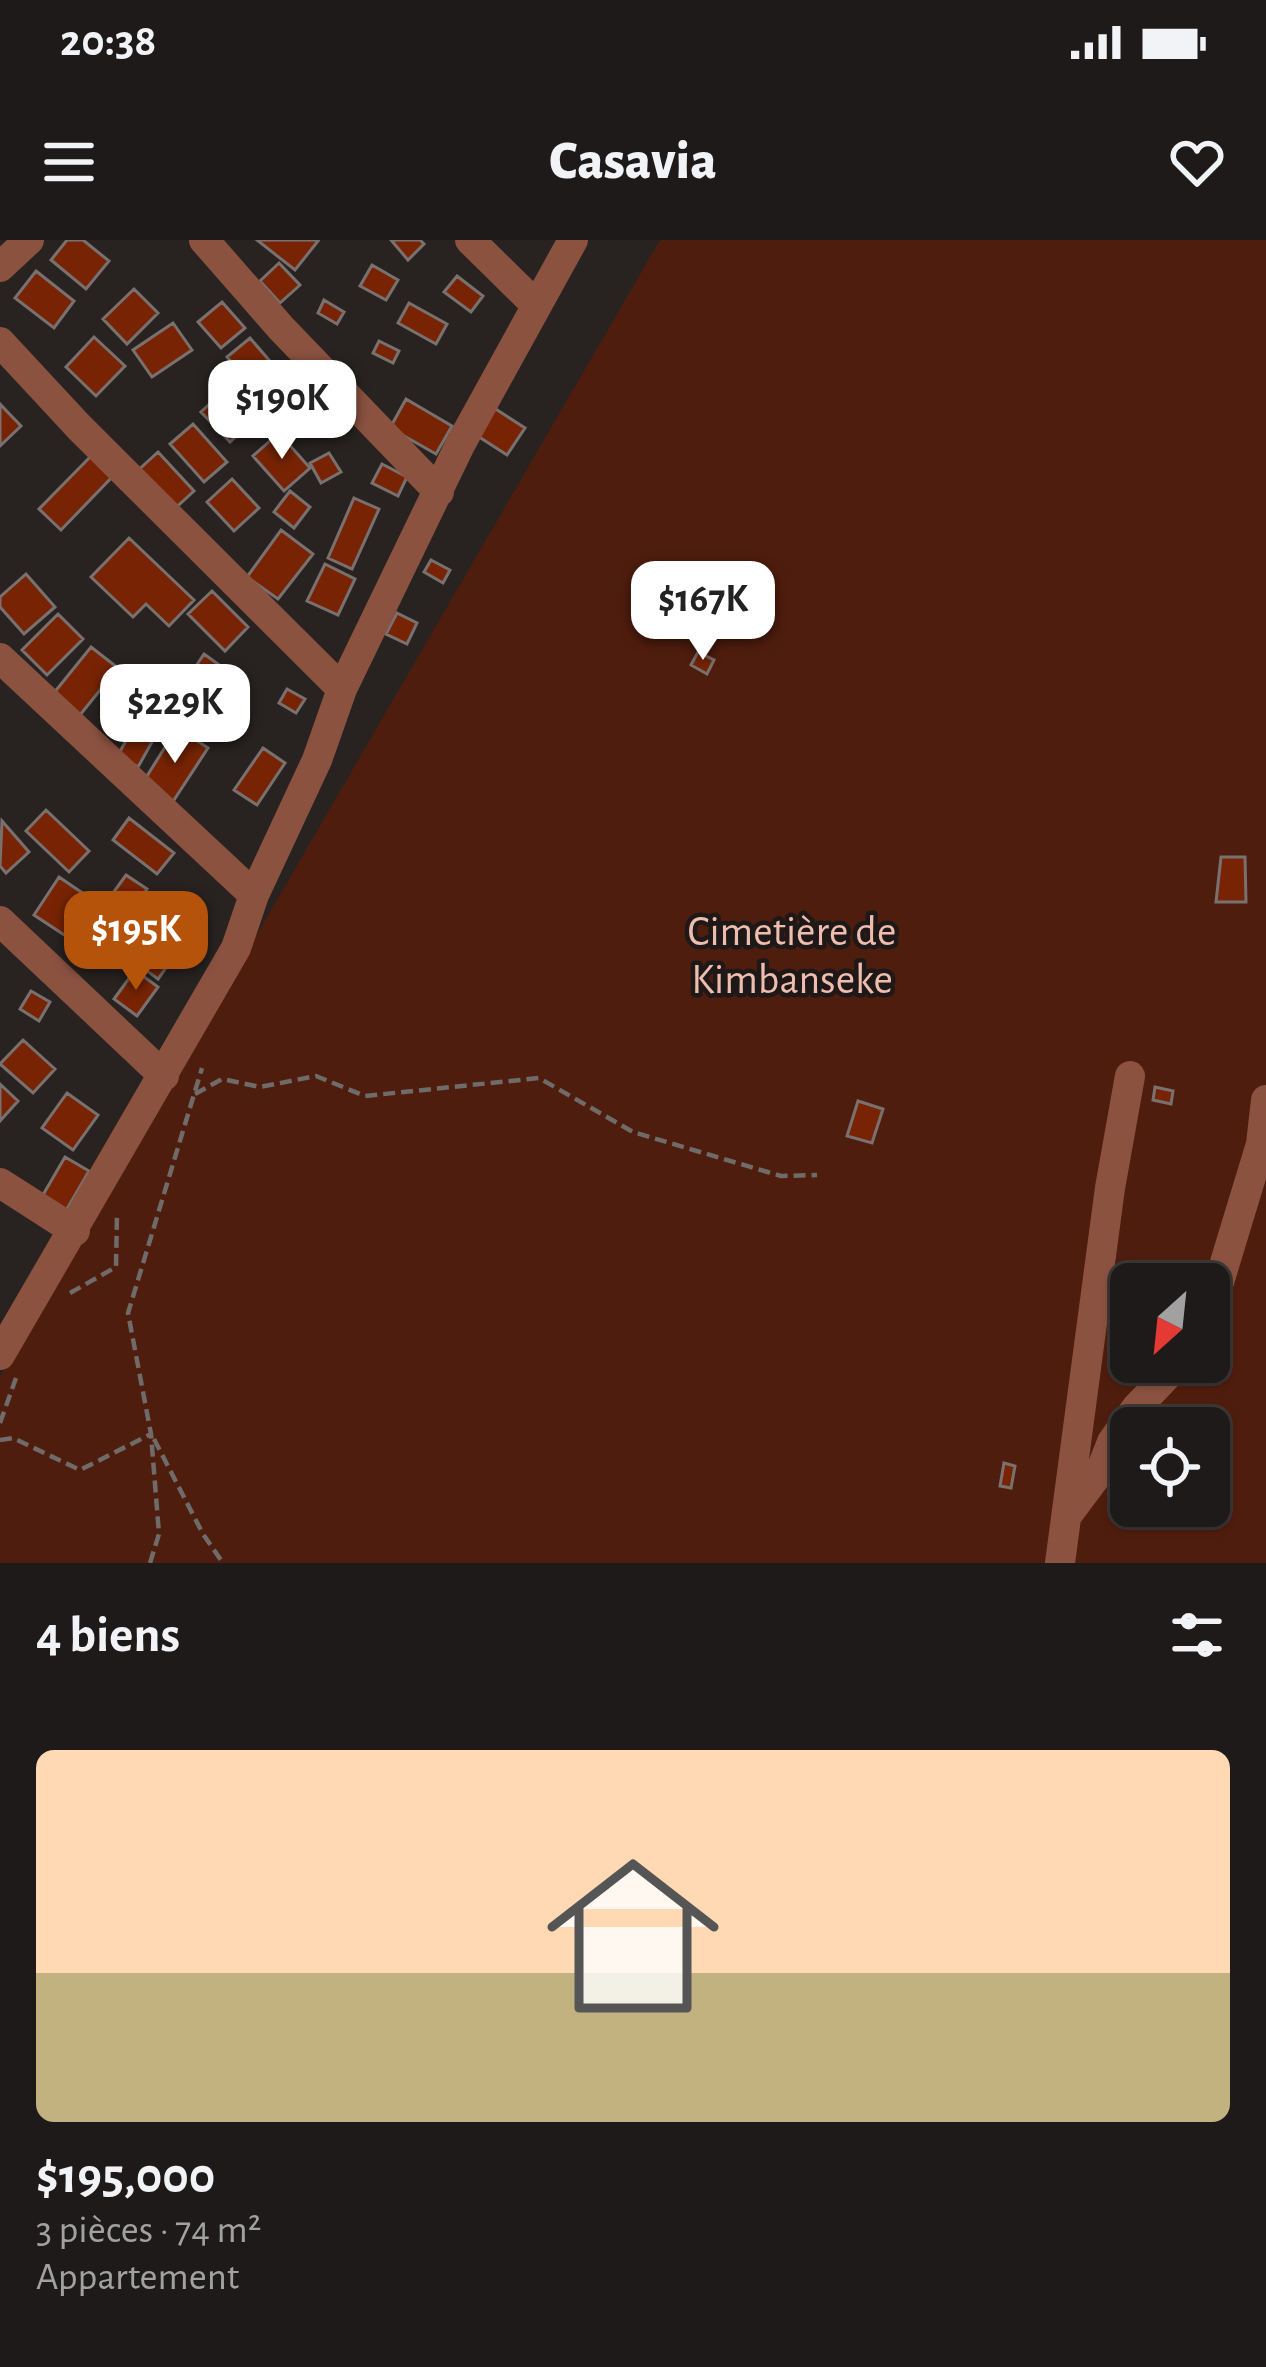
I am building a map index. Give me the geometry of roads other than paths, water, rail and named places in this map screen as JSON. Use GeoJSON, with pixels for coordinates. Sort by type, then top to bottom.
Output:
{"type":"FeatureCollection","features":[{"type":"Feature","properties":{"kind":"street"},"geometry":{"type":"LineString","coordinates":[[0,267],[29,240]]}},
{"type":"Feature","properties":{"kind":"street"},"geometry":{"type":"LineString","coordinates":[[204,240],[281,328],[439,492]]}},
{"type":"Feature","properties":{"kind":"street"},"geometry":{"type":"LineString","coordinates":[[470,240],[536,305]]}},
{"type":"Feature","properties":{"kind":"street"},"geometry":{"type":"LineString","coordinates":[[0,1355],[236,948],[254,895],[317,760],[342,688],[460,445],[573,240]]}},
{"type":"Feature","properties":{"kind":"street"},"geometry":{"type":"LineString","coordinates":[[0,342],[342,688]]}},
{"type":"Feature","properties":{"kind":"street"},"geometry":{"type":"LineString","coordinates":[[0,658],[254,895]]}},
{"type":"Feature","properties":{"kind":"street"},"geometry":{"type":"LineString","coordinates":[[0,921],[164,1076]]}},
{"type":"Feature","properties":{"kind":"street"},"geometry":{"type":"LineString","coordinates":[[1060,1563],[1110,1188],[1130,1076]]}},
{"type":"Feature","properties":{"kind":"street"},"geometry":{"type":"LineString","coordinates":[[1225,1263],[1261,1144],[1266,1100]]}},
{"type":"Feature","properties":{"kind":"street"},"geometry":{"type":"LineString","coordinates":[[0,1183],[75,1231]]}},
{"type":"Feature","properties":{"kind":"street"},"geometry":{"type":"LineString","coordinates":[[1065,1519],[1101,1470],[1124,1424],[1161,1383]]}},
{"type":"Feature","properties":{"kind":"park label","name":"Cimetière de Kimbanseke"},"geometry":{"type":"Point","coordinates":[792,954]}}]}
